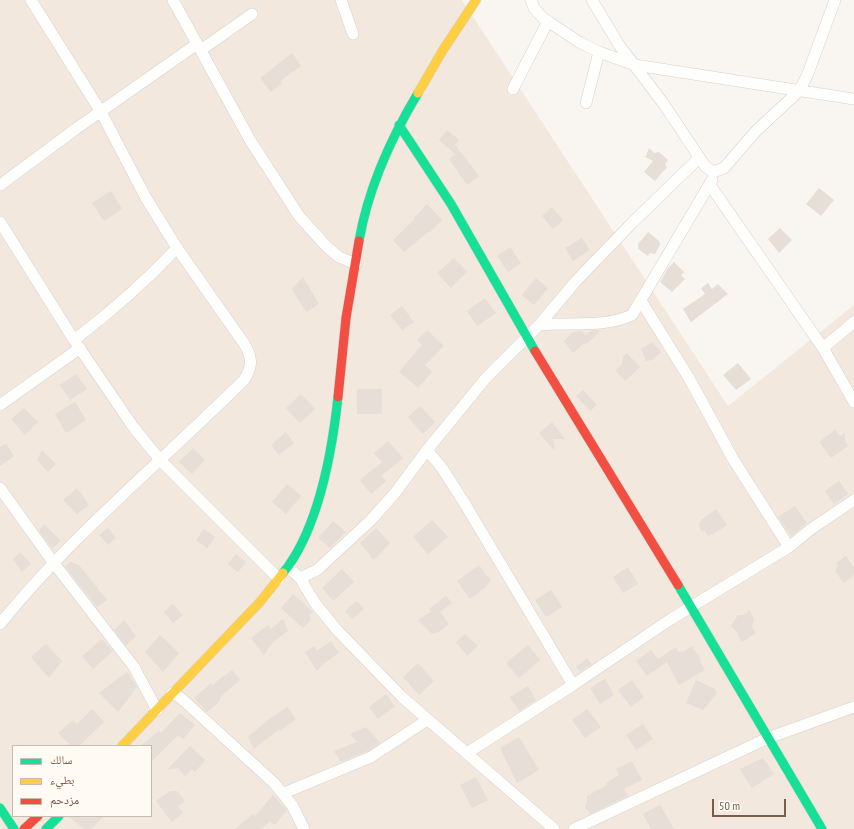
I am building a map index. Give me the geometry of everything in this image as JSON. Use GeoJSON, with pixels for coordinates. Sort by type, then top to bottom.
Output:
{"type":"FeatureCollection","features":[{"type":"Feature","properties":{"kind":"main road"},"geometry":{"type":"LineString","coordinates":[[123,745],[260,602],[288,567],[310,526],[325,472],[335,423],[346,318],[362,226],[375,184],[399,125],[439,56],[476,0]]}},
{"type":"Feature","properties":{"kind":"main road"},"geometry":{"type":"LineString","coordinates":[[399,125],[451,204],[527,337],[691,607],[822,829]]}},
{"type":"Feature","properties":{"kind":"main road"},"geometry":{"type":"LineString","coordinates":[[0,808],[14,829]]}},
{"type":"Feature","properties":{"kind":"main road"},"geometry":{"type":"LineString","coordinates":[[24,829],[37,817]]}},
{"type":"Feature","properties":{"kind":"main road"},"geometry":{"type":"LineString","coordinates":[[46,829],[58,817]]}},
{"type":"Feature","properties":{"kind":"street"},"geometry":{"type":"LineString","coordinates":[[0,624],[53,562],[122,495],[161,461],[244,380],[252,363],[251,355],[245,345],[177,248],[146,198],[101,112],[31,0]]}},
{"type":"Feature","properties":{"kind":"street"},"geometry":{"type":"LineString","coordinates":[[173,0],[250,140],[298,216],[327,247],[339,257],[356,264]]}},
{"type":"Feature","properties":{"kind":"street"},"geometry":{"type":"LineString","coordinates":[[341,0],[353,34]]}},
{"type":"Feature","properties":{"kind":"street"},"geometry":{"type":"LineString","coordinates":[[532,0],[534,8],[548,21],[579,42],[599,52],[634,65],[799,91],[831,94],[854,99]]}},
{"type":"Feature","properties":{"kind":"street"},"geometry":{"type":"LineString","coordinates":[[592,0],[619,45],[663,103],[699,158],[708,169],[713,172]]}},
{"type":"Feature","properties":{"kind":"street"},"geometry":{"type":"LineString","coordinates":[[713,172],[724,168],[756,131],[799,91],[807,76],[836,0]]}},
{"type":"Feature","properties":{"kind":"street"},"geometry":{"type":"LineString","coordinates":[[0,184],[101,112],[252,14]]}},
{"type":"Feature","properties":{"kind":"street"},"geometry":{"type":"LineString","coordinates":[[514,89],[548,21]]}},
{"type":"Feature","properties":{"kind":"street"},"geometry":{"type":"LineString","coordinates":[[586,103],[599,52]]}},
{"type":"Feature","properties":{"kind":"street"},"geometry":{"type":"LineString","coordinates":[[300,578],[317,570],[371,520],[395,493],[427,450],[486,378],[539,325],[572,286],[632,223],[699,158]]}},
{"type":"Feature","properties":{"kind":"street"},"geometry":{"type":"LineString","coordinates":[[539,325],[606,323],[621,320],[632,315],[710,185],[713,179],[713,172]]}},
{"type":"Feature","properties":{"kind":"street"},"geometry":{"type":"LineString","coordinates":[[710,185],[824,348],[852,394]]}},
{"type":"Feature","properties":{"kind":"street"},"geometry":{"type":"LineString","coordinates":[[0,222],[77,344],[134,428],[161,461],[279,579]]}},
{"type":"Feature","properties":{"kind":"street"},"geometry":{"type":"LineString","coordinates":[[0,405],[77,344],[150,276],[177,248]]}},
{"type":"Feature","properties":{"kind":"street"},"geometry":{"type":"LineString","coordinates":[[641,301],[689,378],[727,448],[789,547]]}},
{"type":"Feature","properties":{"kind":"street"},"geometry":{"type":"LineString","coordinates":[[824,348],[854,322]]}},
{"type":"Feature","properties":{"kind":"street"},"geometry":{"type":"LineString","coordinates":[[427,450],[442,468],[465,504],[573,685]]}},
{"type":"Feature","properties":{"kind":"street"},"geometry":{"type":"LineString","coordinates":[[0,488],[53,562],[134,667],[157,710]]}},
{"type":"Feature","properties":{"kind":"street"},"geometry":{"type":"LineString","coordinates":[[467,753],[691,607],[789,547],[811,529],[854,500]]}},
{"type":"Feature","properties":{"kind":"street"},"geometry":{"type":"LineString","coordinates":[[288,567],[300,578],[315,603],[337,630],[402,697],[554,829]]}},
{"type":"Feature","properties":{"kind":"street"},"geometry":{"type":"LineString","coordinates":[[172,693],[182,698],[284,793],[304,829]]}},
{"type":"Feature","properties":{"kind":"street"},"geometry":{"type":"LineString","coordinates":[[574,829],[768,738],[854,707]]}},
{"type":"Feature","properties":{"kind":"street"},"geometry":{"type":"LineString","coordinates":[[284,793],[371,757],[427,720]]}},
{"type":"Feature","properties":{"kind":"shaded area"},"geometry":{"type":"Polygon","coordinates":[[[0,0],[462,0],[728,406],[854,305],[854,829],[0,829],[0,0]]]}},
{"type":"Feature","properties":{"kind":"building"},"geometry":{"type":"Polygon","coordinates":[[[292,53],[301,66],[280,81],[282,83],[271,92],[260,78],[292,53]]]}},
{"type":"Feature","properties":{"kind":"building"},"geometry":{"type":"Polygon","coordinates":[[[447,130],[459,140],[455,145],[479,176],[467,185],[449,159],[455,154],[439,140],[447,130]]]}},
{"type":"Feature","properties":{"kind":"building"},"geometry":{"type":"Polygon","coordinates":[[[649,148],[654,153],[659,152],[668,160],[665,164],[667,167],[655,181],[644,172],[653,161],[644,156],[646,156],[649,148]]]}},
{"type":"Feature","properties":{"kind":"building"},"geometry":{"type":"Polygon","coordinates":[[[819,188],[834,200],[821,216],[806,204],[819,188]]]}},
{"type":"Feature","properties":{"kind":"building"},"geometry":{"type":"Polygon","coordinates":[[[111,191],[122,209],[104,221],[92,203],[111,191]]]}},
{"type":"Feature","properties":{"kind":"building"},"geometry":{"type":"Polygon","coordinates":[[[427,204],[442,220],[429,233],[428,232],[404,252],[393,240],[415,219],[414,218],[427,204]]]}},
{"type":"Feature","properties":{"kind":"building"},"geometry":{"type":"Polygon","coordinates":[[[552,207],[563,220],[553,229],[542,216],[552,207]]]}},
{"type":"Feature","properties":{"kind":"building"},"geometry":{"type":"Polygon","coordinates":[[[780,228],[792,240],[779,253],[768,239],[780,228]]]}},
{"type":"Feature","properties":{"kind":"building"},"geometry":{"type":"Polygon","coordinates":[[[648,232],[659,241],[660,244],[655,254],[650,253],[648,256],[638,249],[638,244],[648,232]]]}},
{"type":"Feature","properties":{"kind":"building"},"geometry":{"type":"Polygon","coordinates":[[[582,238],[590,250],[573,261],[565,248],[582,238]]]}},
{"type":"Feature","properties":{"kind":"building"},"geometry":{"type":"Polygon","coordinates":[[[510,247],[521,263],[508,272],[497,256],[510,247]]]}},
{"type":"Feature","properties":{"kind":"building"},"geometry":{"type":"Polygon","coordinates":[[[454,258],[467,272],[451,288],[437,273],[454,258]]]}},
{"type":"Feature","properties":{"kind":"building"},"geometry":{"type":"Polygon","coordinates":[[[674,262],[684,272],[681,275],[685,279],[672,292],[660,282],[668,268],[674,262]]]}},
{"type":"Feature","properties":{"kind":"building"},"geometry":{"type":"Polygon","coordinates":[[[303,277],[319,304],[306,312],[292,289],[303,277]]]}},
{"type":"Feature","properties":{"kind":"building"},"geometry":{"type":"Polygon","coordinates":[[[536,278],[548,288],[534,305],[522,295],[536,278]]]}},
{"type":"Feature","properties":{"kind":"building"},"geometry":{"type":"Polygon","coordinates":[[[708,283],[712,289],[718,284],[728,294],[691,322],[683,309],[705,294],[701,288],[708,283]]]}},
{"type":"Feature","properties":{"kind":"building"},"geometry":{"type":"Polygon","coordinates":[[[485,298],[496,313],[477,326],[467,311],[485,298]]]}},
{"type":"Feature","properties":{"kind":"building"},"geometry":{"type":"Polygon","coordinates":[[[402,306],[414,322],[402,330],[390,315],[402,306]]]}},
{"type":"Feature","properties":{"kind":"building"},"geometry":{"type":"Polygon","coordinates":[[[427,330],[444,346],[425,365],[432,372],[418,388],[399,372],[422,345],[417,340],[427,330]]]}},
{"type":"Feature","properties":{"kind":"building"},"geometry":{"type":"Polygon","coordinates":[[[593,330],[601,330],[589,343],[583,344],[573,353],[564,341],[573,332],[582,331],[585,335],[593,330]]]}},
{"type":"Feature","properties":{"kind":"building"},"geometry":{"type":"Polygon","coordinates":[[[652,342],[661,352],[652,360],[646,361],[641,349],[652,342]]]}},
{"type":"Feature","properties":{"kind":"building"},"geometry":{"type":"Polygon","coordinates":[[[627,353],[640,367],[625,381],[615,370],[622,364],[623,357],[627,353]]]}},
{"type":"Feature","properties":{"kind":"building"},"geometry":{"type":"Polygon","coordinates":[[[738,363],[751,379],[736,390],[723,375],[738,363]]]}},
{"type":"Feature","properties":{"kind":"building"},"geometry":{"type":"Polygon","coordinates":[[[76,374],[87,389],[70,400],[60,385],[76,374]]]}},
{"type":"Feature","properties":{"kind":"building"},"geometry":{"type":"Polygon","coordinates":[[[357,389],[382,389],[382,414],[357,414],[357,389]]]}},
{"type":"Feature","properties":{"kind":"building"},"geometry":{"type":"Polygon","coordinates":[[[583,390],[597,405],[590,411],[576,396],[583,390]]]}},
{"type":"Feature","properties":{"kind":"building"},"geometry":{"type":"Polygon","coordinates":[[[301,394],[315,409],[300,423],[286,408],[301,394]]]}},
{"type":"Feature","properties":{"kind":"building"},"geometry":{"type":"Polygon","coordinates":[[[75,402],[86,420],[66,433],[55,414],[75,402]]]}},
{"type":"Feature","properties":{"kind":"building"},"geometry":{"type":"Polygon","coordinates":[[[420,406],[435,422],[423,434],[408,417],[420,406]]]}},
{"type":"Feature","properties":{"kind":"building"},"geometry":{"type":"Polygon","coordinates":[[[24,408],[38,422],[25,435],[11,419],[24,408]]]}},
{"type":"Feature","properties":{"kind":"building"},"geometry":{"type":"Polygon","coordinates":[[[552,422],[565,439],[553,439],[555,451],[539,433],[552,422]]]}},
{"type":"Feature","properties":{"kind":"building"},"geometry":{"type":"Polygon","coordinates":[[[835,430],[840,436],[845,432],[845,441],[848,446],[831,458],[819,442],[835,430]]]}},
{"type":"Feature","properties":{"kind":"building"},"geometry":{"type":"Polygon","coordinates":[[[286,432],[294,443],[279,455],[271,445],[286,432]]]}},
{"type":"Feature","properties":{"kind":"building"},"geometry":{"type":"Polygon","coordinates":[[[388,441],[403,458],[381,476],[386,481],[371,494],[360,480],[382,462],[374,453],[388,441]]]}},
{"type":"Feature","properties":{"kind":"building"},"geometry":{"type":"Polygon","coordinates":[[[6,444],[14,456],[0,466],[0,447],[6,444]]]}},
{"type":"Feature","properties":{"kind":"building"},"geometry":{"type":"Polygon","coordinates":[[[193,448],[205,460],[192,474],[179,462],[193,448]]]}},
{"type":"Feature","properties":{"kind":"building"},"geometry":{"type":"Polygon","coordinates":[[[42,450],[56,464],[48,472],[37,460],[42,450]]]}},
{"type":"Feature","properties":{"kind":"building"},"geometry":{"type":"Polygon","coordinates":[[[839,481],[848,494],[834,504],[825,491],[839,481]]]}},
{"type":"Feature","properties":{"kind":"building"},"geometry":{"type":"Polygon","coordinates":[[[287,484],[301,496],[286,514],[272,502],[287,484]]]}},
{"type":"Feature","properties":{"kind":"building"},"geometry":{"type":"Polygon","coordinates":[[[77,488],[89,505],[77,514],[63,500],[77,488]]]}},
{"type":"Feature","properties":{"kind":"building"},"geometry":{"type":"Polygon","coordinates":[[[795,506],[807,523],[791,536],[778,517],[795,506]]]}},
{"type":"Feature","properties":{"kind":"building"},"geometry":{"type":"Polygon","coordinates":[[[716,509],[727,525],[708,536],[705,531],[701,531],[699,525],[701,520],[716,509]]]}},
{"type":"Feature","properties":{"kind":"building"},"geometry":{"type":"Polygon","coordinates":[[[432,520],[448,537],[428,554],[413,537],[432,520]]]}},
{"type":"Feature","properties":{"kind":"building"},"geometry":{"type":"Polygon","coordinates":[[[333,521],[346,532],[330,548],[318,538],[333,521]]]}},
{"type":"Feature","properties":{"kind":"building"},"geometry":{"type":"Polygon","coordinates":[[[44,524],[61,541],[52,548],[39,531],[44,524]]]}},
{"type":"Feature","properties":{"kind":"building"},"geometry":{"type":"Polygon","coordinates":[[[108,528],[116,538],[108,545],[99,535],[108,528]]]}},
{"type":"Feature","properties":{"kind":"building"},"geometry":{"type":"Polygon","coordinates":[[[376,528],[390,543],[374,560],[360,543],[376,528]]]}},
{"type":"Feature","properties":{"kind":"building"},"geometry":{"type":"Polygon","coordinates":[[[204,529],[215,537],[207,548],[196,540],[204,529]]]}},
{"type":"Feature","properties":{"kind":"building"},"geometry":{"type":"Polygon","coordinates":[[[20,552],[31,564],[22,572],[13,559],[20,552]]]}},
{"type":"Feature","properties":{"kind":"building"},"geometry":{"type":"Polygon","coordinates":[[[236,554],[246,562],[238,572],[228,564],[236,554]]]}},
{"type":"Feature","properties":{"kind":"building"},"geometry":{"type":"Polygon","coordinates":[[[846,556],[854,568],[854,575],[844,583],[835,571],[838,566],[836,563],[846,556]]]}},
{"type":"Feature","properties":{"kind":"building"},"geometry":{"type":"Polygon","coordinates":[[[71,562],[79,565],[107,600],[97,607],[65,566],[71,562]]]}},
{"type":"Feature","properties":{"kind":"building"},"geometry":{"type":"Polygon","coordinates":[[[479,565],[491,579],[486,587],[470,599],[457,581],[479,565]]]}},
{"type":"Feature","properties":{"kind":"building"},"geometry":{"type":"Polygon","coordinates":[[[628,567],[638,584],[623,593],[613,577],[628,567]]]}},
{"type":"Feature","properties":{"kind":"building"},"geometry":{"type":"Polygon","coordinates":[[[342,569],[354,582],[333,601],[322,588],[342,569]]]}},
{"type":"Feature","properties":{"kind":"building"},"geometry":{"type":"Polygon","coordinates":[[[551,590],[562,607],[546,617],[535,600],[551,590]]]}},
{"type":"Feature","properties":{"kind":"building"},"geometry":{"type":"Polygon","coordinates":[[[293,594],[313,612],[309,616],[311,619],[303,628],[281,608],[293,594]]]}},
{"type":"Feature","properties":{"kind":"building"},"geometry":{"type":"Polygon","coordinates":[[[446,596],[452,603],[440,612],[449,624],[439,632],[432,634],[418,620],[431,612],[429,609],[446,596]]]}},
{"type":"Feature","properties":{"kind":"building"},"geometry":{"type":"Polygon","coordinates":[[[357,601],[364,609],[352,619],[345,611],[357,601]]]}},
{"type":"Feature","properties":{"kind":"building"},"geometry":{"type":"Polygon","coordinates":[[[173,604],[183,615],[173,623],[164,612],[173,604]]]}},
{"type":"Feature","properties":{"kind":"building"},"geometry":{"type":"Polygon","coordinates":[[[750,610],[754,619],[752,627],[756,633],[742,642],[738,636],[738,633],[731,626],[738,615],[743,615],[750,610]]]}},
{"type":"Feature","properties":{"kind":"building"},"geometry":{"type":"Polygon","coordinates":[[[283,619],[288,631],[273,642],[264,655],[251,638],[268,625],[271,629],[283,619]]]}},
{"type":"Feature","properties":{"kind":"building"},"geometry":{"type":"Polygon","coordinates":[[[124,620],[136,636],[126,646],[114,630],[124,620]]]}},
{"type":"Feature","properties":{"kind":"building"},"geometry":{"type":"Polygon","coordinates":[[[465,634],[478,646],[467,656],[456,642],[465,634]]]}},
{"type":"Feature","properties":{"kind":"building"},"geometry":{"type":"Polygon","coordinates":[[[160,635],[179,653],[163,672],[145,652],[160,635]]]}},
{"type":"Feature","properties":{"kind":"building"},"geometry":{"type":"Polygon","coordinates":[[[102,639],[113,651],[93,669],[82,656],[102,639]]]}},
{"type":"Feature","properties":{"kind":"building"},"geometry":{"type":"Polygon","coordinates":[[[331,641],[339,653],[323,664],[317,671],[305,652],[314,646],[317,651],[331,641]]]}},
{"type":"Feature","properties":{"kind":"building"},"geometry":{"type":"Polygon","coordinates":[[[46,644],[62,661],[49,678],[31,657],[46,644]]]}},
{"type":"Feature","properties":{"kind":"building"},"geometry":{"type":"Polygon","coordinates":[[[528,645],[540,660],[519,678],[506,663],[528,645]]]}},
{"type":"Feature","properties":{"kind":"building"},"geometry":{"type":"Polygon","coordinates":[[[692,646],[697,654],[699,654],[701,663],[705,670],[679,685],[667,662],[647,676],[636,661],[651,650],[658,659],[676,647],[679,652],[685,651],[692,646]]]}},
{"type":"Feature","properties":{"kind":"building"},"geometry":{"type":"Polygon","coordinates":[[[587,658],[592,664],[580,672],[576,667],[587,658]]]}},
{"type":"Feature","properties":{"kind":"building"},"geometry":{"type":"Polygon","coordinates":[[[418,663],[434,681],[419,695],[403,677],[418,663]]]}},
{"type":"Feature","properties":{"kind":"building"},"geometry":{"type":"Polygon","coordinates":[[[232,670],[240,680],[221,696],[219,702],[207,712],[194,698],[211,683],[212,685],[232,670]]]}},
{"type":"Feature","properties":{"kind":"building"},"geometry":{"type":"Polygon","coordinates":[[[127,672],[137,687],[118,712],[99,693],[127,672]]]}},
{"type":"Feature","properties":{"kind":"building"},"geometry":{"type":"Polygon","coordinates":[[[605,679],[614,695],[600,704],[590,688],[605,679]]]}},
{"type":"Feature","properties":{"kind":"building"},"geometry":{"type":"Polygon","coordinates":[[[632,680],[644,697],[631,707],[618,690],[632,680]]]}},
{"type":"Feature","properties":{"kind":"building"},"geometry":{"type":"Polygon","coordinates":[[[696,680],[715,689],[717,693],[703,710],[686,703],[696,680]]]}},
{"type":"Feature","properties":{"kind":"building"},"geometry":{"type":"Polygon","coordinates":[[[528,686],[536,700],[519,711],[510,697],[528,686]]]}},
{"type":"Feature","properties":{"kind":"building"},"geometry":{"type":"Polygon","coordinates":[[[386,694],[395,706],[378,719],[369,707],[386,694]]]}},
{"type":"Feature","properties":{"kind":"building"},"geometry":{"type":"Polygon","coordinates":[[[287,707],[296,719],[280,731],[278,730],[254,749],[248,737],[269,719],[287,707]]]}},
{"type":"Feature","properties":{"kind":"building"},"geometry":{"type":"Polygon","coordinates":[[[92,709],[104,722],[80,745],[70,745],[58,733],[73,720],[77,724],[92,709]]]}},
{"type":"Feature","properties":{"kind":"building"},"geometry":{"type":"Polygon","coordinates":[[[587,709],[601,727],[585,738],[572,720],[587,709]]]}},
{"type":"Feature","properties":{"kind":"building"},"geometry":{"type":"Polygon","coordinates":[[[180,713],[195,725],[183,739],[178,735],[152,761],[152,745],[141,745],[159,731],[161,733],[180,713]]]}},
{"type":"Feature","properties":{"kind":"building"},"geometry":{"type":"Polygon","coordinates":[[[643,724],[653,739],[636,750],[626,735],[643,724]]]}},
{"type":"Feature","properties":{"kind":"building"},"geometry":{"type":"Polygon","coordinates":[[[366,727],[380,743],[368,751],[341,762],[334,751],[357,742],[350,734],[366,727]]]}},
{"type":"Feature","properties":{"kind":"building"},"geometry":{"type":"Polygon","coordinates":[[[519,737],[539,770],[517,783],[500,748],[519,737]]]}},
{"type":"Feature","properties":{"kind":"building"},"geometry":{"type":"Polygon","coordinates":[[[190,746],[205,760],[195,772],[192,769],[185,776],[178,768],[167,770],[190,746]]]}},
{"type":"Feature","properties":{"kind":"building"},"geometry":{"type":"Polygon","coordinates":[[[763,758],[774,774],[752,788],[740,769],[763,758]]]}},
{"type":"Feature","properties":{"kind":"building"},"geometry":{"type":"Polygon","coordinates":[[[632,761],[642,780],[624,789],[628,796],[590,814],[585,806],[587,796],[607,785],[606,783],[619,775],[616,769],[632,761]]]}},
{"type":"Feature","properties":{"kind":"building"},"geometry":{"type":"Polygon","coordinates":[[[476,777],[488,800],[472,808],[460,785],[476,777]]]}},
{"type":"Feature","properties":{"kind":"building"},"geometry":{"type":"Polygon","coordinates":[[[170,791],[177,791],[185,801],[178,806],[183,813],[172,822],[156,801],[170,791]]]}},
{"type":"Feature","properties":{"kind":"building"},"geometry":{"type":"Polygon","coordinates":[[[273,795],[287,810],[275,825],[270,821],[261,829],[235,829],[253,814],[255,816],[273,795]]]}},
{"type":"Feature","properties":{"kind":"building"},"geometry":{"type":"Polygon","coordinates":[[[660,805],[674,829],[651,829],[643,814],[660,805]]]}},
{"type":"Feature","properties":{"kind":"building"},"geometry":{"type":"Polygon","coordinates":[[[69,817],[103,817],[91,829],[84,829],[69,817]]]}},
{"type":"Feature","properties":{"kind":"traffic: fast"},"geometry":{"type":"LineString","coordinates":[[359,241],[368,202],[382,164],[408,110],[418,93]]}},
{"type":"Feature","properties":{"kind":"traffic: fast"},"geometry":{"type":"LineString","coordinates":[[399,125],[451,204],[535,351]]}},
{"type":"Feature","properties":{"kind":"traffic: fast"},"geometry":{"type":"LineString","coordinates":[[283,573],[306,535],[314,513],[332,442],[338,397]]}},
{"type":"Feature","properties":{"kind":"traffic: fast"},"geometry":{"type":"LineString","coordinates":[[678,585],[822,829]]}},
{"type":"Feature","properties":{"kind":"traffic: fast"},"geometry":{"type":"LineString","coordinates":[[0,808],[14,829]]}},
{"type":"Feature","properties":{"kind":"traffic: fast"},"geometry":{"type":"LineString","coordinates":[[46,829],[58,817]]}},
{"type":"Feature","properties":{"kind":"traffic: slow"},"geometry":{"type":"LineString","coordinates":[[418,93],[443,50],[476,0]]}},
{"type":"Feature","properties":{"kind":"traffic: slow"},"geometry":{"type":"LineString","coordinates":[[123,745],[260,602],[283,573]]}},
{"type":"Feature","properties":{"kind":"traffic: jam"},"geometry":{"type":"LineString","coordinates":[[338,397],[346,318],[359,241]]}},
{"type":"Feature","properties":{"kind":"traffic: jam"},"geometry":{"type":"LineString","coordinates":[[535,351],[678,585]]}},
{"type":"Feature","properties":{"kind":"traffic: jam"},"geometry":{"type":"LineString","coordinates":[[24,829],[37,817]]}}]}
